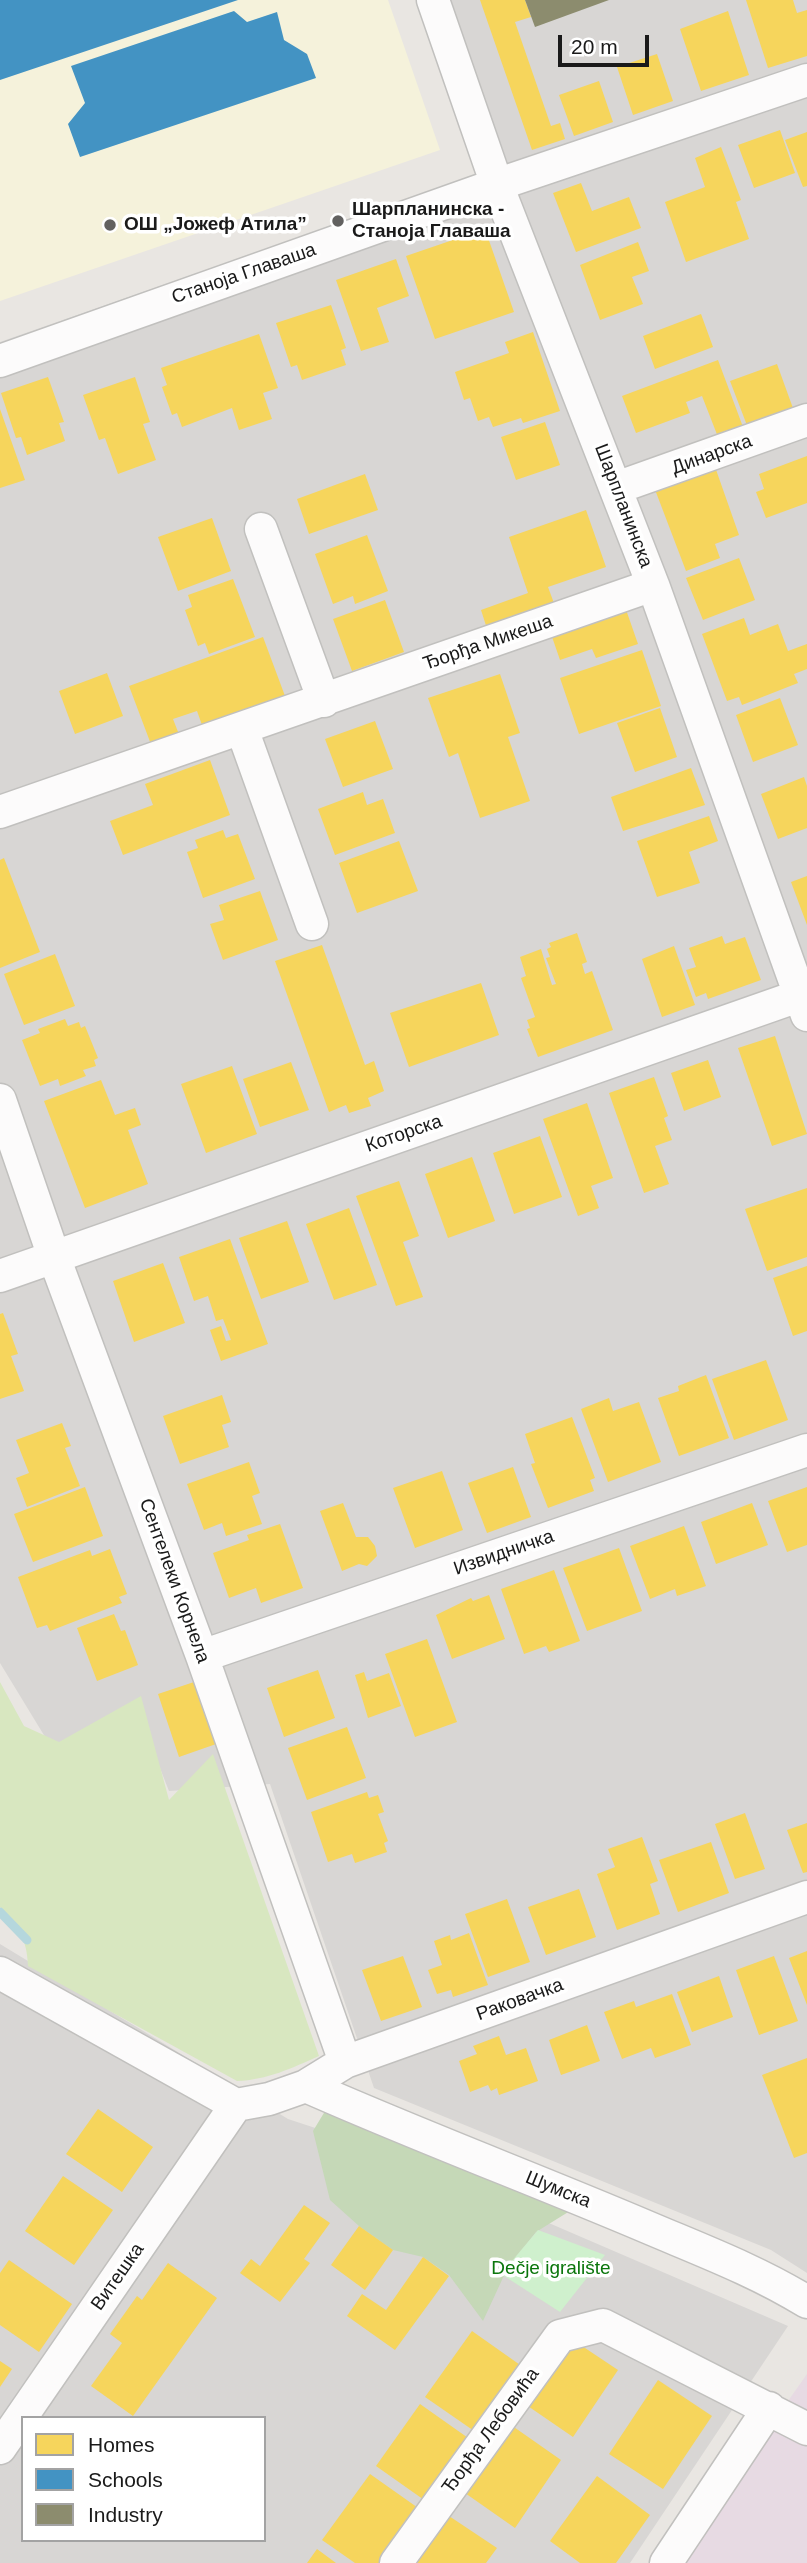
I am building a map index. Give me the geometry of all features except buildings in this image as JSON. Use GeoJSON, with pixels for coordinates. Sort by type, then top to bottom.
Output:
{"type":"FeatureCollection","features":[{"type":"Feature","properties":{"kind":"street","name":"Шарпланинска"},"geometry":{"type":"LineString","coordinates":[[433,0],[497,185],[653,585],[805,1001]]}},
{"type":"Feature","properties":{"kind":"street","name":"Станоја Главаша"},"geometry":{"type":"LineString","coordinates":[[0,361],[497,185],[807,80]]}},
{"type":"Feature","properties":{"kind":"street","name":"Динарска"},"geometry":{"type":"LineString","coordinates":[[616,488],[807,420]]}},
{"type":"Feature","properties":{"kind":"street"},"geometry":{"type":"LineString","coordinates":[[261,530],[324,701]]}},
{"type":"Feature","properties":{"kind":"street","name":"Ђорђа Микеша"},"geometry":{"type":"LineString","coordinates":[[0,812],[653,585]]}},
{"type":"Feature","properties":{"kind":"street"},"geometry":{"type":"LineString","coordinates":[[242,729],[312,924]]}},
{"type":"Feature","properties":{"kind":"street","name":"Которска"},"geometry":{"type":"LineString","coordinates":[[0,1276],[805,1001]]}},
{"type":"Feature","properties":{"kind":"street","name":"Сентелеки Корнела"},"geometry":{"type":"LineString","coordinates":[[0,1100],[54,1257],[202,1656],[345,2062]]}},
{"type":"Feature","properties":{"kind":"street","name":"Извидничка"},"geometry":{"type":"LineString","coordinates":[[202,1656],[807,1450]]}},
{"type":"Feature","properties":{"kind":"street","name":"Раковачка"},"geometry":{"type":"LineString","coordinates":[[236,2105],[269,2099],[306,2086],[345,2062],[807,1897]]}},
{"type":"Feature","properties":{"kind":"street"},"geometry":{"type":"LineString","coordinates":[[1,1977],[236,2105]]}},
{"type":"Feature","properties":{"kind":"street","name":"Шумска"},"geometry":{"type":"LineString","coordinates":[[306,2086],[417,2135],[586,2201],[775,2281],[807,2302]]}},
{"type":"Feature","properties":{"kind":"street","name":"Витешка"},"geometry":{"type":"LineString","coordinates":[[22,2416],[236,2105]]}},
{"type":"Feature","properties":{"kind":"street","name":"Ђорђа Лебовића"},"geometry":{"type":"LineString","coordinates":[[396,2563],[560,2336],[603,2325],[769,2408]]}},
{"type":"Feature","properties":{"kind":"street"},"geometry":{"type":"LineString","coordinates":[[666,2563],[769,2408],[807,2428]]}},
{"type":"Feature","properties":{"kind":"street","name":"Витешка"},"geometry":{"type":"LineString","coordinates":[[0,2448],[21,2417]]}},
{"type":"Feature","properties":{"kind":"shaded area","name":"ОШ „Јожеф Атила”"},"geometry":{"type":"Polygon","coordinates":[[[0,0],[388,0],[440,150],[0,301],[0,0]]]}},
{"type":"Feature","properties":{"kind":"shaded area"},"geometry":{"type":"Polygon","coordinates":[[[449,0],[807,0],[807,2273],[771,2250],[374,2088],[270,1784],[169,1791],[136,1708],[53,1750],[0,1663],[0,342],[508,164],[449,0]]]}},
{"type":"Feature","properties":{"kind":"shaded area"},"geometry":{"type":"Polygon","coordinates":[[[0,1944],[288,2119],[370,2146],[788,2326],[630,2563],[0,2563],[0,1944]]]}},
{"type":"Feature","properties":{"kind":"shaded area"},"geometry":{"type":"Polygon","coordinates":[[[807,2374],[807,2563],[674,2563],[807,2374]]]}},
{"type":"Feature","properties":{"kind":"green space"},"geometry":{"type":"Polygon","coordinates":[[[0,1682],[24,1726],[59,1742],[141,1696],[169,1800],[213,1754],[319,2056],[269,2076],[237,2081],[28,1966],[21,1934],[0,1907],[0,1682]]]}},
{"type":"Feature","properties":{"kind":"green space"},"geometry":{"type":"Polygon","coordinates":[[[333,2098],[586,2201],[536,2232],[507,2269],[483,2321],[449,2275],[423,2257],[393,2250],[359,2226],[330,2200],[313,2131],[333,2098]]]}},
{"type":"Feature","properties":{"kind":"green space","name":"Dečje igralište"},"geometry":{"type":"Polygon","coordinates":[[[538,2230],[605,2255],[560,2312],[501,2274],[538,2230]]]}},
{"type":"Feature","properties":{"kind":"waterway"},"geometry":{"type":"LineString","coordinates":[[0,1912],[27,1940]]}},
{"type":"Feature","properties":{"kind":"place","name":"Шарпланинска - Станоја Главаша"},"geometry":{"type":"Point","coordinates":[338,221]}},
{"type":"Feature","properties":{"kind":"place","name":"ОШ „Јожеф Атила”"},"geometry":{"type":"Point","coordinates":[110,225]}}]}
